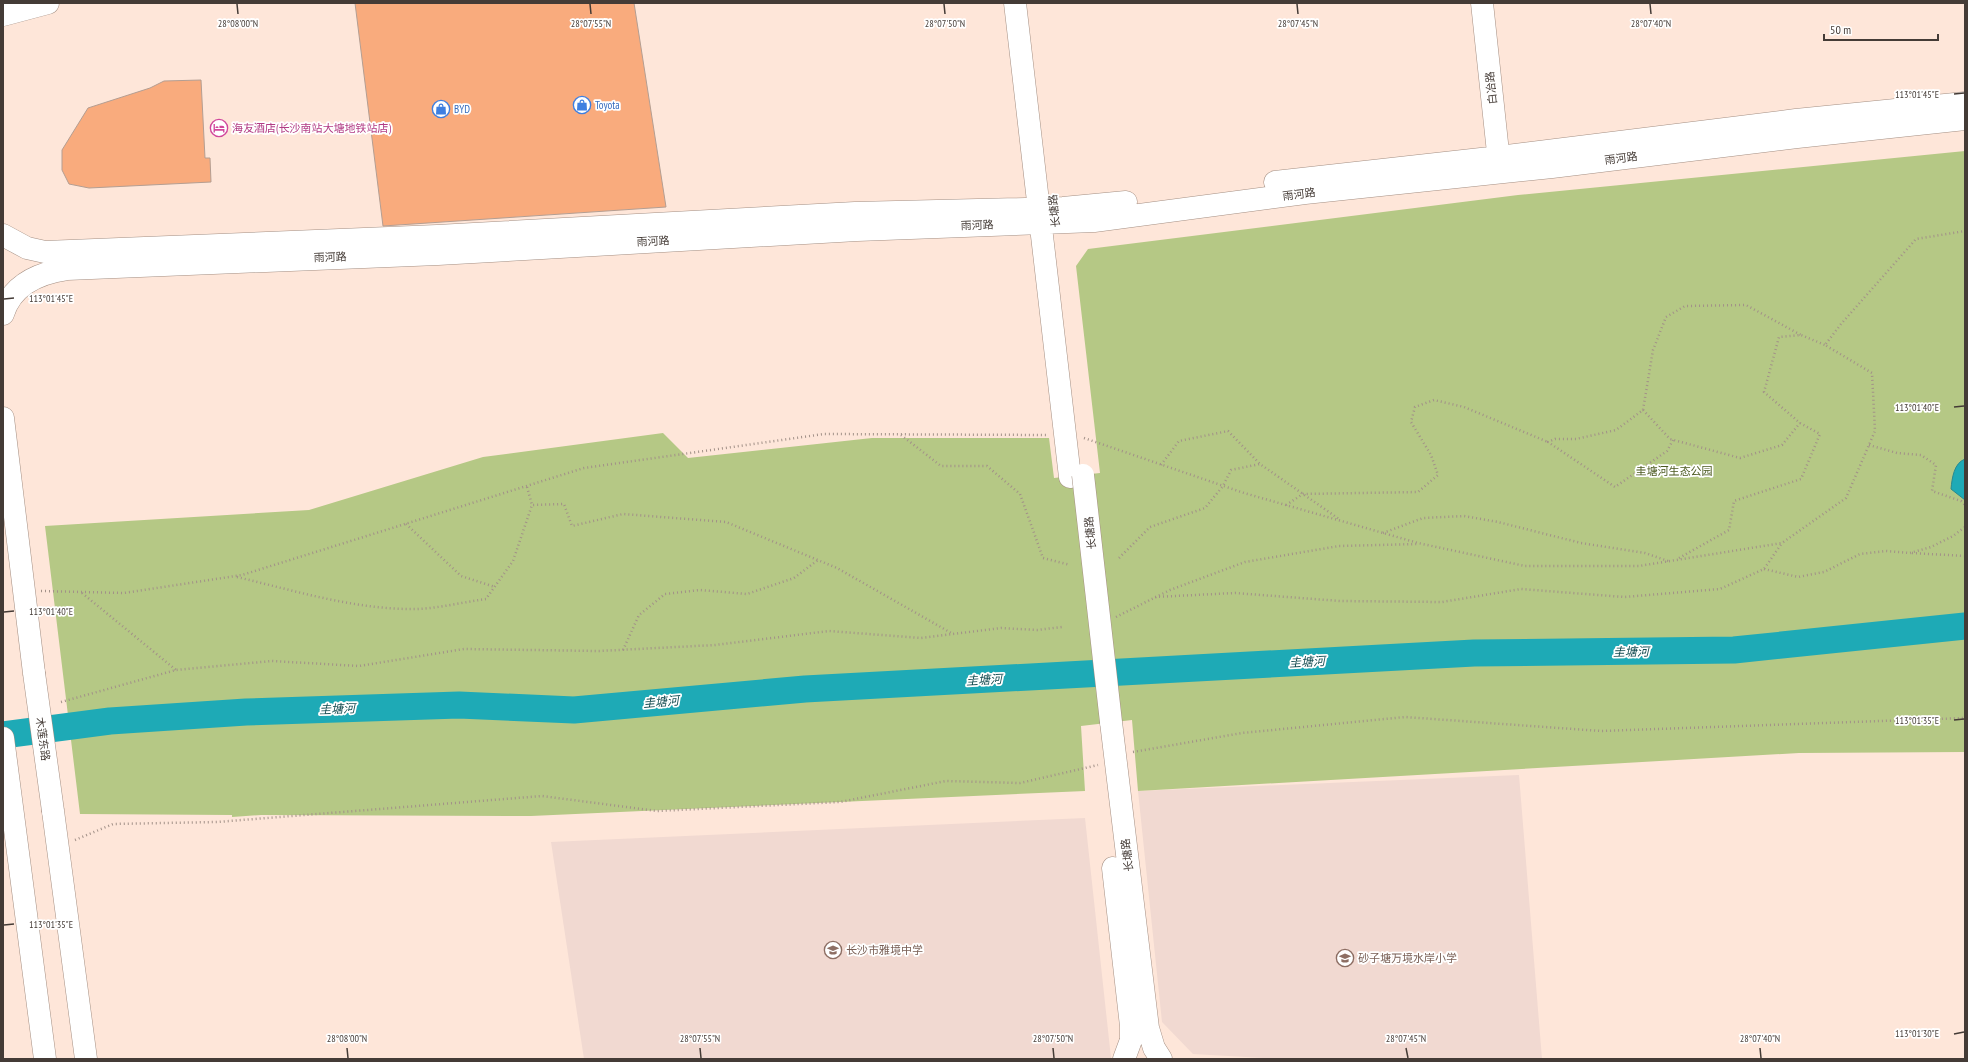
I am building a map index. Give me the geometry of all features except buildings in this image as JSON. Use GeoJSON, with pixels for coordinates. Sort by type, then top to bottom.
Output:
{"type":"FeatureCollection","features":[{"type":"Feature","properties":{"kind":"main road"},"geometry":{"type":"LineString","coordinates":[[3,15],[48,3]]}},
{"type":"Feature","properties":{"kind":"main road","name":"长塘路"},"geometry":{"type":"LineString","coordinates":[[1015,3],[1047,216]]}},
{"type":"Feature","properties":{"kind":"main road","name":"长塘路"},"geometry":{"type":"LineString","coordinates":[[1030,3],[1047,216],[1103,723],[1148,1028],[1154,1048],[1162,1059]]}},
{"type":"Feature","properties":{"kind":"main road","name":"白冶路"},"geometry":{"type":"LineString","coordinates":[[1482,3],[1503,164]]}},
{"type":"Feature","properties":{"kind":"main road","name":"白冶路"},"geometry":{"type":"LineString","coordinates":[[1490,3],[1503,164]]}},
{"type":"Feature","properties":{"kind":"main road","name":"雨河路"},"geometry":{"type":"LineString","coordinates":[[3,235],[27,248],[45,252],[437,236],[855,213],[1047,216],[1108,219],[1305,193],[1796,120],[1965,103]]}},
{"type":"Feature","properties":{"kind":"main road","name":"雨河路"},"geometry":{"type":"LineString","coordinates":[[1503,164],[1797,137],[1965,119]]}},
{"type":"Feature","properties":{"kind":"main road","name":"雨河路"},"geometry":{"type":"LineString","coordinates":[[3,314],[14,294],[29,280],[46,272],[67,269],[438,254],[857,230],[1047,216]]}},
{"type":"Feature","properties":{"kind":"main road","name":"木莲东路"},"geometry":{"type":"LineString","coordinates":[[3,418],[34,673],[86,1059]]}},
{"type":"Feature","properties":{"kind":"main road"},"geometry":{"type":"LineString","coordinates":[[3,738],[44,1055]]}},
{"type":"Feature","properties":{"kind":"main road","name":"长塘路"},"geometry":{"type":"LineString","coordinates":[[1108,763],[1131,1026],[1131,1040],[1124,1059]]}},
{"type":"Feature","properties":{"kind":"path"},"geometry":{"type":"LineString","coordinates":[[1825,345],[1841,324],[1916,239],[1965,231]]}},
{"type":"Feature","properties":{"kind":"path"},"geometry":{"type":"LineString","coordinates":[[1155,598],[1235,593],[1340,601],[1442,602],[1521,589],[1624,597],[1720,588],[1764,569],[1782,543],[1846,498],[1875,431],[1872,373],[1825,345],[1801,336],[1746,305],[1685,306],[1666,317],[1653,350],[1643,410],[1616,430],[1576,439],[1555,439],[1548,442]]}},
{"type":"Feature","properties":{"kind":"path"},"geometry":{"type":"LineString","coordinates":[[1677,560],[1729,530],[1734,501],[1801,479],[1820,434],[1800,423],[1764,392],[1779,337],[1801,336]]}},
{"type":"Feature","properties":{"kind":"path"},"geometry":{"type":"LineString","coordinates":[[1286,505],[1303,494],[1418,492],[1438,475],[1431,455],[1411,422],[1415,407],[1434,400],[1464,407],[1548,442],[1615,487],[1667,451],[1673,440]]}},
{"type":"Feature","properties":{"kind":"path"},"geometry":{"type":"LineString","coordinates":[[1643,410],[1670,439],[1740,458],[1782,446],[1800,423]]}},
{"type":"Feature","properties":{"kind":"path"},"geometry":{"type":"LineString","coordinates":[[1161,464],[1179,441],[1228,431],[1260,464],[1341,521]]}},
{"type":"Feature","properties":{"kind":"path"},"geometry":{"type":"LineString","coordinates":[[24,591],[124,593],[235,576],[584,468],[824,434],[1072,436],[1161,464],[1223,486],[1382,533],[1423,544],[1525,566],[1639,566],[1782,543]]}},
{"type":"Feature","properties":{"kind":"path"},"geometry":{"type":"LineString","coordinates":[[901,434],[942,466],[987,466],[1020,494],[1043,558],[1070,565]]}},
{"type":"Feature","properties":{"kind":"path"},"geometry":{"type":"LineString","coordinates":[[1869,445],[1897,453],[1921,454],[1936,465],[1932,490],[1961,501],[1965,505]]}},
{"type":"Feature","properties":{"kind":"path"},"geometry":{"type":"LineString","coordinates":[[1119,558],[1150,526],[1205,508],[1223,486],[1231,470],[1260,464]]}},
{"type":"Feature","properties":{"kind":"path"},"geometry":{"type":"LineString","coordinates":[[235,576],[320,598],[365,606],[418,609],[486,599],[513,560],[532,505],[527,486]]}},
{"type":"Feature","properties":{"kind":"path"},"geometry":{"type":"LineString","coordinates":[[532,505],[564,504],[572,526],[623,514],[726,522],[837,568],[954,634]]}},
{"type":"Feature","properties":{"kind":"path"},"geometry":{"type":"LineString","coordinates":[[1382,533],[1423,518],[1464,516],[1498,522],[1581,543],[1645,552],[1668,561]]}},
{"type":"Feature","properties":{"kind":"path"},"geometry":{"type":"LineString","coordinates":[[406,524],[461,576],[495,587]]}},
{"type":"Feature","properties":{"kind":"path"},"geometry":{"type":"LineString","coordinates":[[1910,553],[1953,536],[1965,527]]}},
{"type":"Feature","properties":{"kind":"path"},"geometry":{"type":"LineString","coordinates":[[1112,620],[1170,590],[1245,562],[1339,546],[1423,544]]}},
{"type":"Feature","properties":{"kind":"path"},"geometry":{"type":"LineString","coordinates":[[1764,569],[1798,577],[1824,572],[1860,554],[1886,551],[1965,556]]}},
{"type":"Feature","properties":{"kind":"path"},"geometry":{"type":"LineString","coordinates":[[623,650],[639,614],[665,594],[700,590],[747,594],[794,578],[818,560]]}},
{"type":"Feature","properties":{"kind":"path"},"geometry":{"type":"LineString","coordinates":[[81,592],[176,670]]}},
{"type":"Feature","properties":{"kind":"path"},"geometry":{"type":"LineString","coordinates":[[61,702],[176,670],[272,660],[358,666],[464,649],[623,650],[715,645],[829,631],[921,638],[1002,628],[1037,630],[1062,627]]}},
{"type":"Feature","properties":{"kind":"path"},"geometry":{"type":"LineString","coordinates":[[58,847],[113,824],[217,822],[542,796],[657,810],[840,802],[946,781],[1020,783],[1108,763],[1135,750],[1235,734],[1405,717],[1601,731],[1965,718]]}},
{"type":"Feature","properties":{"kind":"shaded area","name":"砂子塘万境水岸小学"},"geometry":{"type":"Polygon","coordinates":[[[1519,775],[1542,1059],[1281,1059],[1193,1054],[1162,1022],[1138,791],[1519,775]]]}},
{"type":"Feature","properties":{"kind":"shaded area","name":"长沙市雅境中学"},"geometry":{"type":"Polygon","coordinates":[[[1085,818],[1111,1058],[1109,1059],[584,1059],[551,842],[1085,818]]]}},
{"type":"Feature","properties":{"kind":"green space","name":"圭塘河生态公园"},"geometry":{"type":"Polygon","coordinates":[[[1965,151],[1965,752],[1799,753],[1138,791],[1132,720],[1081,726],[1085,791],[531,816],[261,815],[232,817],[232,815],[80,814],[45,526],[309,510],[483,457],[663,433],[688,458],[872,438],[1049,438],[1054,478],[1100,473],[1076,266],[1088,249],[1518,195],[1965,151]]]}},
{"type":"Feature","properties":{"kind":"water"},"geometry":{"type":"Polygon","coordinates":[[[1965,459],[1965,500],[1951,489],[1956,467],[1965,459]]]}},
{"type":"Feature","properties":{"kind":"waterway","name":"圭塘河"},"geometry":{"type":"LineString","coordinates":[[3,735],[110,721],[246,712],[459,705],[574,710],[805,689],[1474,653],[1734,650],[1965,626]]}},
{"type":"Feature","properties":{"kind":"place","name":"Toyota"},"geometry":{"type":"Point","coordinates":[582,105]}},
{"type":"Feature","properties":{"kind":"place","name":"BYD"},"geometry":{"type":"Point","coordinates":[441,109]}},
{"type":"Feature","properties":{"kind":"place","name":"海友酒店(长沙南站大塘地铁站店)"},"geometry":{"type":"Point","coordinates":[219,128]}},
{"type":"Feature","properties":{"kind":"place","name":"长沙市雅境中学"},"geometry":{"type":"Point","coordinates":[833,950]}},
{"type":"Feature","properties":{"kind":"place","name":"砂子塘万境水岸小学"},"geometry":{"type":"Point","coordinates":[1345,958]}}]}
